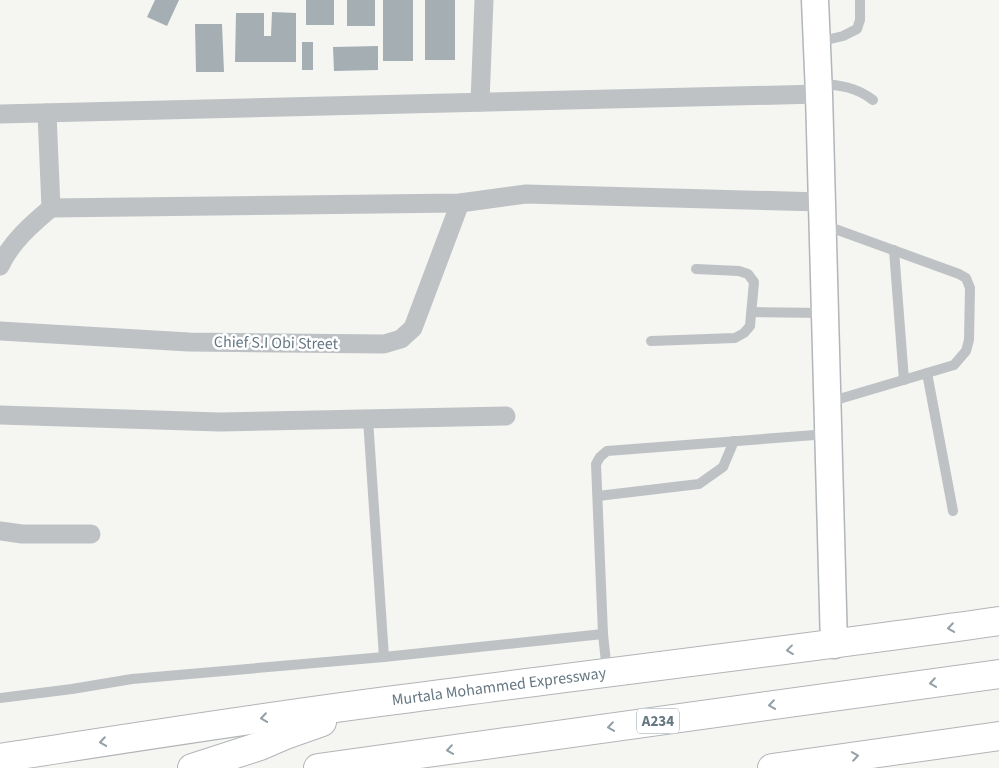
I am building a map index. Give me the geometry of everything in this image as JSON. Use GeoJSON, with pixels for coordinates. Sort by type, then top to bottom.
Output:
{"type":"FeatureCollection","features":[{"type":"Feature","properties":{"kind":"highway","name":"Murtala Mohammed Expressway"},"geometry":{"type":"LineString","coordinates":[[0,758],[206,726],[410,698],[834,645],[999,622]]}},
{"type":"Feature","properties":{"kind":"highway","name":"A234"},"geometry":{"type":"LineString","coordinates":[[318,768],[999,674]]}},
{"type":"Feature","properties":{"kind":"highway"},"geometry":{"type":"LineString","coordinates":[[192,768],[260,746],[352,711],[410,698]]}},
{"type":"Feature","properties":{"kind":"highway"},"geometry":{"type":"LineString","coordinates":[[772,768],[999,736]]}},
{"type":"Feature","properties":{"kind":"main road"},"geometry":{"type":"LineString","coordinates":[[815,0],[834,645]]}},
{"type":"Feature","properties":{"kind":"street"},"geometry":{"type":"LineString","coordinates":[[480,102],[484,0]]}},
{"type":"Feature","properties":{"kind":"street"},"geometry":{"type":"LineString","coordinates":[[0,114],[480,102],[819,89]]}},
{"type":"Feature","properties":{"kind":"street"},"geometry":{"type":"LineString","coordinates":[[47,113],[51,208]]}},
{"type":"Feature","properties":{"kind":"street"},"geometry":{"type":"LineString","coordinates":[[0,266],[5,256],[29,226],[51,208],[460,204],[526,194],[822,213]]}},
{"type":"Feature","properties":{"kind":"street","name":"Chief S.I Obi Street"},"geometry":{"type":"LineString","coordinates":[[0,331],[189,342],[384,344],[401,339],[413,328],[460,204]]}},
{"type":"Feature","properties":{"kind":"street"},"geometry":{"type":"LineString","coordinates":[[0,415],[220,422],[506,416]]}},
{"type":"Feature","properties":{"kind":"street"},"geometry":{"type":"LineString","coordinates":[[0,530],[22,534],[91,534]]}},
{"type":"Feature","properties":{"kind":"lane"},"geometry":{"type":"LineString","coordinates":[[817,42],[843,36],[857,29],[860,20],[860,0]]}},
{"type":"Feature","properties":{"kind":"lane"},"geometry":{"type":"LineString","coordinates":[[819,89],[852,88],[864,93],[873,100]]}},
{"type":"Feature","properties":{"kind":"lane"},"geometry":{"type":"LineString","coordinates":[[822,213],[894,250],[959,274],[966,278],[970,288],[969,340],[966,352],[954,364],[828,403]]}},
{"type":"Feature","properties":{"kind":"lane"},"geometry":{"type":"LineString","coordinates":[[894,250],[904,380]]}},
{"type":"Feature","properties":{"kind":"lane"},"geometry":{"type":"LineString","coordinates":[[651,341],[735,338],[744,333],[750,326],[754,282],[748,274],[739,271],[696,269]]}},
{"type":"Feature","properties":{"kind":"lane"},"geometry":{"type":"LineString","coordinates":[[752,312],[825,313]]}},
{"type":"Feature","properties":{"kind":"lane"},"geometry":{"type":"LineString","coordinates":[[927,373],[953,511]]}},
{"type":"Feature","properties":{"kind":"lane"},"geometry":{"type":"LineString","coordinates":[[368,419],[384,657]]}},
{"type":"Feature","properties":{"kind":"lane"},"geometry":{"type":"LineString","coordinates":[[608,673],[603,634],[596,464],[600,457],[607,451],[828,434]]}},
{"type":"Feature","properties":{"kind":"lane"},"geometry":{"type":"LineString","coordinates":[[598,496],[699,484],[723,467],[734,441]]}},
{"type":"Feature","properties":{"kind":"lane"},"geometry":{"type":"LineString","coordinates":[[0,698],[132,679],[384,657],[603,634]]}},
{"type":"Feature","properties":{"kind":"building"},"geometry":{"type":"Polygon","coordinates":[[[155,0],[179,0],[167,26],[147,17],[155,0]]]}},
{"type":"Feature","properties":{"kind":"building"},"geometry":{"type":"Polygon","coordinates":[[[306,0],[334,0],[334,25],[306,25],[306,0]]]}},
{"type":"Feature","properties":{"kind":"building"},"geometry":{"type":"Polygon","coordinates":[[[347,0],[375,0],[375,26],[347,26],[347,0]]]}},
{"type":"Feature","properties":{"kind":"building"},"geometry":{"type":"Polygon","coordinates":[[[383,0],[413,0],[413,61],[383,61],[383,0]]]}},
{"type":"Feature","properties":{"kind":"building"},"geometry":{"type":"Polygon","coordinates":[[[425,0],[455,0],[455,60],[425,60],[425,0]]]}},
{"type":"Feature","properties":{"kind":"building"},"geometry":{"type":"Polygon","coordinates":[[[272,12],[296,13],[296,62],[235,62],[236,13],[264,13],[264,36],[271,36],[272,12]]]}},
{"type":"Feature","properties":{"kind":"building"},"geometry":{"type":"Polygon","coordinates":[[[195,24],[222,24],[224,72],[196,72],[195,24]]]}},
{"type":"Feature","properties":{"kind":"building"},"geometry":{"type":"Polygon","coordinates":[[[302,42],[313,42],[313,70],[302,70],[302,42]]]}},
{"type":"Feature","properties":{"kind":"building"},"geometry":{"type":"Polygon","coordinates":[[[378,46],[378,70],[334,71],[333,47],[378,46]]]}}]}
